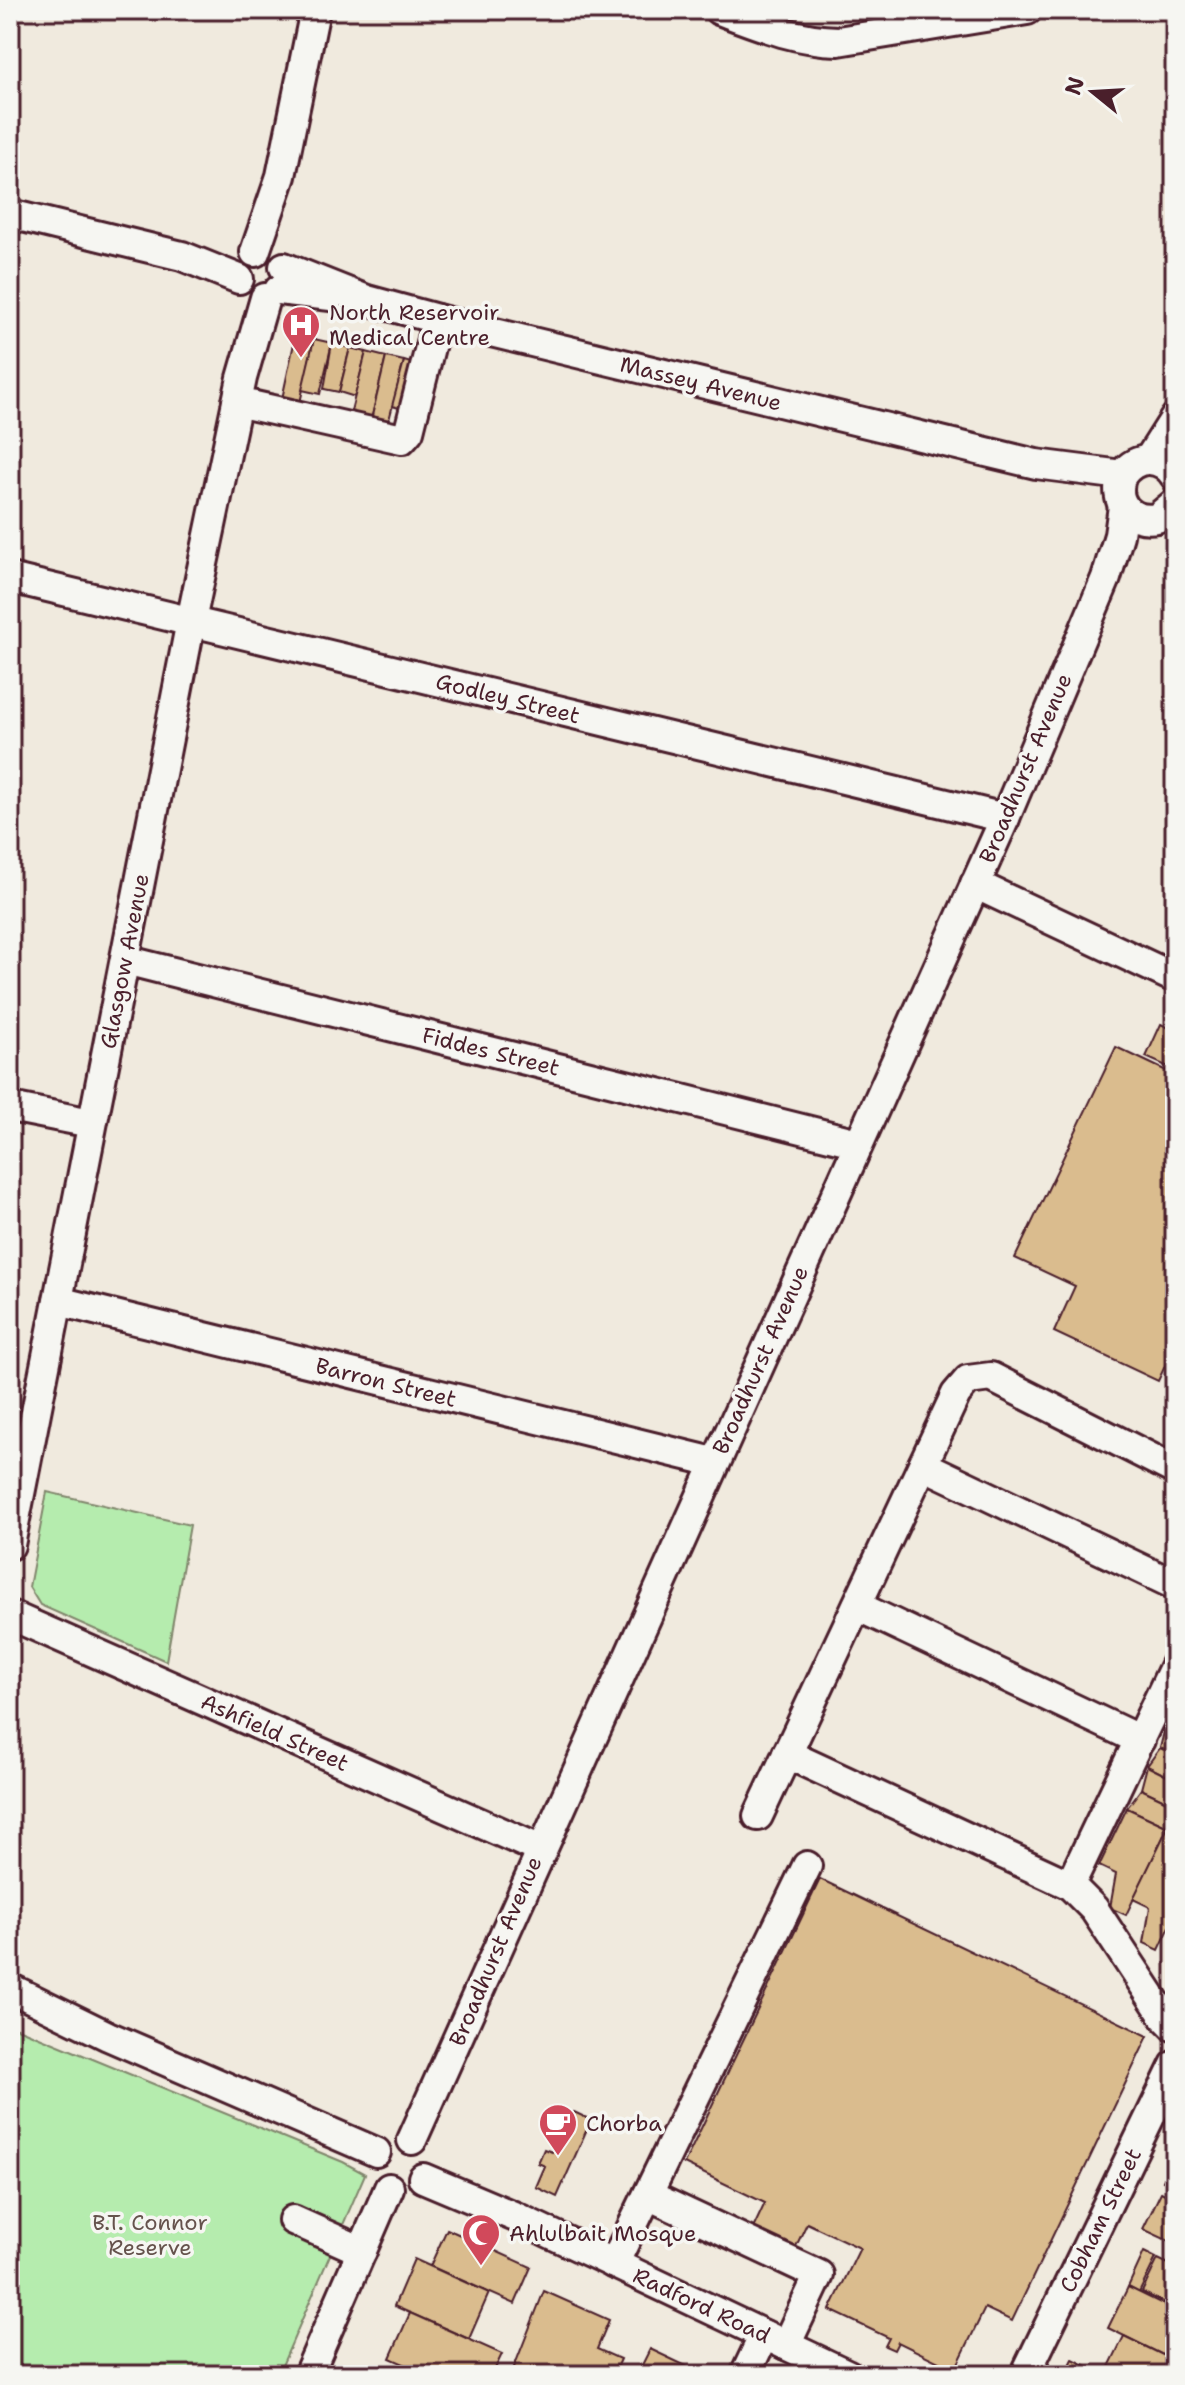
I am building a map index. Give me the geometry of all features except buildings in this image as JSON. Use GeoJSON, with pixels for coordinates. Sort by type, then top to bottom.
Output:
{"type":"FeatureCollection","features":[{"type":"Feature","properties":{"kind":"street","name":"Glasgow Avenue"},"geometry":{"type":"LineString","coordinates":[[10,1545],[91,1123],[315,10]]}},
{"type":"Feature","properties":{"kind":"street"},"geometry":{"type":"LineString","coordinates":[[719,10],[777,31],[812,40],[838,41],[1027,10]]}},
{"type":"Feature","properties":{"kind":"street","name":"Massey Avenue"},"geometry":{"type":"LineString","coordinates":[[10,214],[1036,464],[1121,494],[1138,518],[1170,510]]}},
{"type":"Feature","properties":{"kind":"street"},"geometry":{"type":"LineString","coordinates":[[240,390],[402,439],[409,431],[437,319]]}},
{"type":"Feature","properties":{"kind":"street"},"geometry":{"type":"LineString","coordinates":[[1165,469],[1175,418]]}},
{"type":"Feature","properties":{"kind":"street"},"geometry":{"type":"LineString","coordinates":[[1165,469],[1175,441]]}},
{"type":"Feature","properties":{"kind":"street"},"geometry":{"type":"LineString","coordinates":[[1121,494],[1133,463],[1165,469]]}},
{"type":"Feature","properties":{"kind":"street","name":"Broadhurst Avenue"},"geometry":{"type":"LineString","coordinates":[[412,2140],[539,1849],[1005,818],[1106,578],[1119,535],[1121,494]]}},
{"type":"Feature","properties":{"kind":"street","name":"Broadhurst Avenue"},"geometry":{"type":"LineString","coordinates":[[1106,578],[1140,529],[1170,510]]}},
{"type":"Feature","properties":{"kind":"street","name":"Godley Street"},"geometry":{"type":"LineString","coordinates":[[10,578],[1005,818]]}},
{"type":"Feature","properties":{"kind":"street"},"geometry":{"type":"LineString","coordinates":[[975,884],[1175,978]]}},
{"type":"Feature","properties":{"kind":"street","name":"Fiddes Street"},"geometry":{"type":"LineString","coordinates":[[125,960],[858,1143]]}},
{"type":"Feature","properties":{"kind":"street"},"geometry":{"type":"LineString","coordinates":[[10,1107],[91,1123]]}},
{"type":"Feature","properties":{"kind":"street","name":"Barron Street"},"geometry":{"type":"LineString","coordinates":[[58,1301],[714,1462]]}},
{"type":"Feature","properties":{"kind":"street"},"geometry":{"type":"LineString","coordinates":[[758,1816],[956,1394],[968,1380],[979,1376],[991,1377],[1175,1470]]}},
{"type":"Feature","properties":{"kind":"street"},"geometry":{"type":"LineString","coordinates":[[923,1465],[1175,1585]]}},
{"type":"Feature","properties":{"kind":"street"},"geometry":{"type":"LineString","coordinates":[[857,1606],[1140,1740]]}},
{"type":"Feature","properties":{"kind":"street","name":"Ashfield Street"},"geometry":{"type":"LineString","coordinates":[[10,1615],[539,1849]]}},
{"type":"Feature","properties":{"kind":"street"},"geometry":{"type":"LineString","coordinates":[[1070,1885],[1175,1665]]}},
{"type":"Feature","properties":{"kind":"street"},"geometry":{"type":"LineString","coordinates":[[787,1754],[1070,1885],[1094,1909],[1165,2017],[1175,2027]]}},
{"type":"Feature","properties":{"kind":"street"},"geometry":{"type":"LineString","coordinates":[[614,2264],[807,1866]]}},
{"type":"Feature","properties":{"kind":"street"},"geometry":{"type":"LineString","coordinates":[[10,1988],[108,2036],[376,2152]]}},
{"type":"Feature","properties":{"kind":"street","name":"Cobham Street"},"geometry":{"type":"LineString","coordinates":[[1025,2375],[1175,2065]]}},
{"type":"Feature","properties":{"kind":"street"},"geometry":{"type":"LineString","coordinates":[[396,2137],[412,2140],[425,2152],[427,2169],[423,2178],[404,2191],[389,2188],[377,2177],[376,2152],[396,2137]]}},
{"type":"Feature","properties":{"kind":"street","name":"Radford Road"},"geometry":{"type":"LineString","coordinates":[[423,2178],[849,2375]]}},
{"type":"Feature","properties":{"kind":"street"},"geometry":{"type":"LineString","coordinates":[[308,2375],[389,2188]]}},
{"type":"Feature","properties":{"kind":"street"},"geometry":{"type":"LineString","coordinates":[[648,2195],[819,2275],[775,2340],[745,2375]]}},
{"type":"Feature","properties":{"kind":"street"},"geometry":{"type":"LineString","coordinates":[[293,2220],[362,2251]]}},
{"type":"Feature","properties":{"kind":"green space"},"geometry":{"type":"Polygon","coordinates":[[[47,1492],[190,1525],[166,1661],[40,1605],[29,1587],[47,1492]]]}},
{"type":"Feature","properties":{"kind":"green space","name":"B.T. Connor Reserve"},"geometry":{"type":"Polygon","coordinates":[[[10,2025],[343,2162],[365,2174],[278,2375],[10,2375],[10,2025]]]}},
{"type":"Feature","properties":{"kind":"place","name":"North Reservoir Medical Centre"},"geometry":{"type":"Point","coordinates":[301,359]}},
{"type":"Feature","properties":{"kind":"place","name":"Chorba"},"geometry":{"type":"Point","coordinates":[558,2157]}},
{"type":"Feature","properties":{"kind":"place","name":"Ahlulbait Mosque"},"geometry":{"type":"Point","coordinates":[481,2267]}}]}
